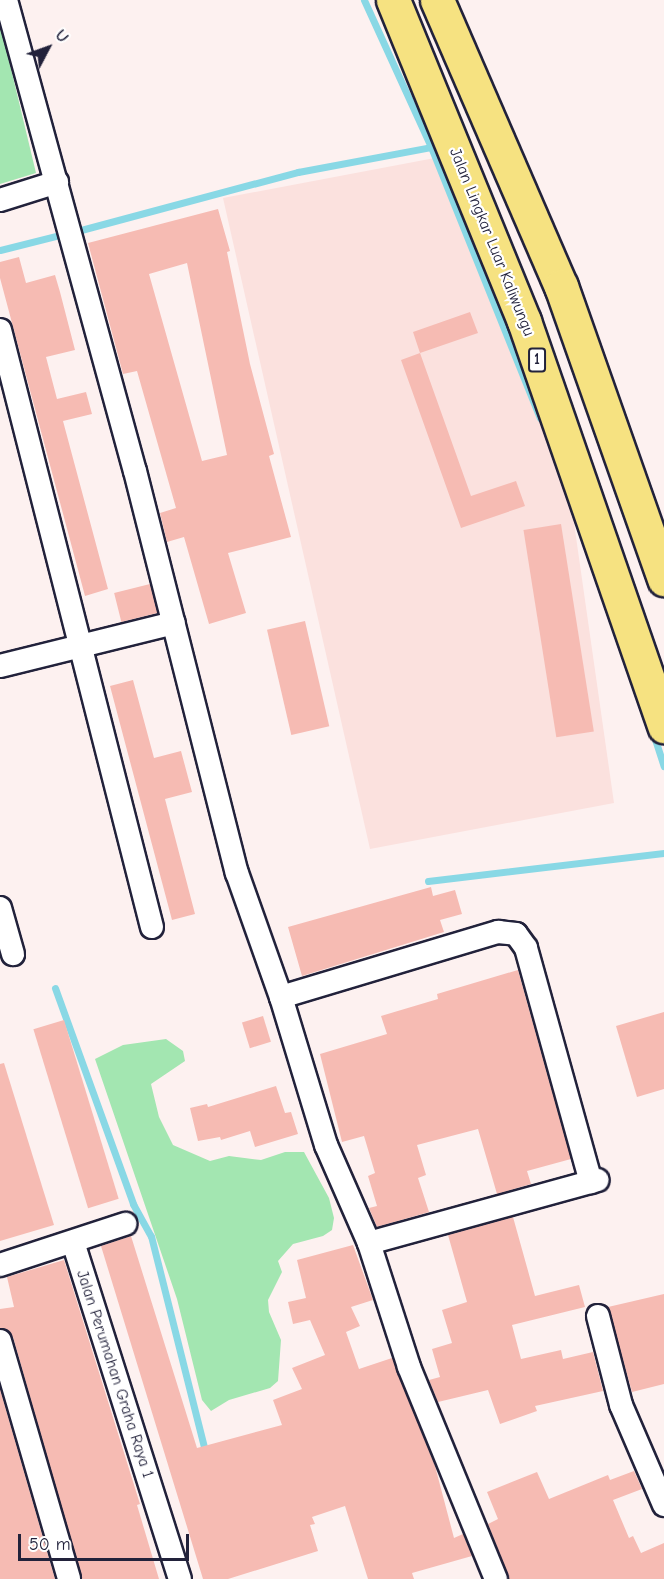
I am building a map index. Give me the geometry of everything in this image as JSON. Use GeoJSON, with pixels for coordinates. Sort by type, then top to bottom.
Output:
{"type":"FeatureCollection","features":[{"type":"Feature","properties":{"kind":"highway","name":"Jalan Lingkar Luar Kaliwungu"},"geometry":{"type":"LineString","coordinates":[[393,0],[524,321],[664,726]]}},
{"type":"Feature","properties":{"kind":"highway"},"geometry":{"type":"LineString","coordinates":[[437,0],[561,286],[664,579]]}},
{"type":"Feature","properties":{"kind":"street"},"geometry":{"type":"LineString","coordinates":[[6,0],[57,182],[174,623],[221,822],[260,942],[281,997],[326,1145],[369,1243],[409,1367],[496,1579]]}},
{"type":"Feature","properties":{"kind":"street"},"geometry":{"type":"LineString","coordinates":[[0,201],[57,182]]}},
{"type":"Feature","properties":{"kind":"street"},"geometry":{"type":"LineString","coordinates":[[0,330],[83,644],[152,927]]}},
{"type":"Feature","properties":{"kind":"street"},"geometry":{"type":"LineString","coordinates":[[0,666],[174,623]]}},
{"type":"Feature","properties":{"kind":"street"},"geometry":{"type":"LineString","coordinates":[[0,908],[13,954]]}},
{"type":"Feature","properties":{"kind":"street"},"geometry":{"type":"LineString","coordinates":[[281,997],[498,932],[516,934],[526,948],[594,1181],[369,1243]]}},
{"type":"Feature","properties":{"kind":"street"},"geometry":{"type":"LineString","coordinates":[[0,1265],[125,1224]]}},
{"type":"Feature","properties":{"kind":"street","name":"Jalan Perumahan Graha Raya 1"},"geometry":{"type":"LineString","coordinates":[[73,1242],[180,1579]]}},
{"type":"Feature","properties":{"kind":"street"},"geometry":{"type":"LineString","coordinates":[[598,1316],[621,1405],[664,1505]]}},
{"type":"Feature","properties":{"kind":"street"},"geometry":{"type":"LineString","coordinates":[[0,1341],[69,1579]]}},
{"type":"Feature","properties":{"kind":"shaded area"},"geometry":{"type":"Polygon","coordinates":[[[440,157],[566,467],[614,803],[370,849],[223,198],[440,157]]]}},
{"type":"Feature","properties":{"kind":"green space"},"geometry":{"type":"Polygon","coordinates":[[[0,23],[36,173],[0,184],[0,23]]]}},
{"type":"Feature","properties":{"kind":"green space"},"geometry":{"type":"Polygon","coordinates":[[[166,1039],[183,1051],[185,1061],[151,1084],[159,1117],[173,1145],[210,1161],[229,1156],[261,1160],[285,1152],[304,1152],[329,1198],[334,1218],[332,1230],[323,1236],[293,1244],[278,1261],[282,1272],[268,1300],[269,1312],[281,1340],[278,1381],[270,1388],[229,1400],[211,1411],[202,1400],[177,1299],[95,1059],[123,1045],[166,1039]]]}},
{"type":"Feature","properties":{"kind":"building"},"geometry":{"type":"Polygon","coordinates":[[[218,209],[230,251],[227,252],[250,364],[274,454],[269,456],[291,537],[228,553],[246,613],[209,624],[184,537],[167,542],[160,513],[176,508],[137,371],[123,374],[88,243],[218,209]],[[187,263],[149,274],[202,461],[227,455],[187,263]]]}},
{"type":"Feature","properties":{"kind":"building"},"geometry":{"type":"Polygon","coordinates":[[[19,257],[26,283],[55,275],[60,292],[75,350],[46,357],[57,399],[86,392],[92,414],[63,421],[108,589],[85,596],[0,278],[0,262],[19,257]]]}},
{"type":"Feature","properties":{"kind":"building"},"geometry":{"type":"Polygon","coordinates":[[[470,312],[478,333],[420,353],[413,332],[470,312]]]}},
{"type":"Feature","properties":{"kind":"building"},"geometry":{"type":"Polygon","coordinates":[[[420,353],[471,496],[516,481],[525,506],[461,528],[401,360],[420,353]]]}},
{"type":"Feature","properties":{"kind":"building"},"geometry":{"type":"Polygon","coordinates":[[[561,524],[594,731],[556,737],[523,530],[561,524]]]}},
{"type":"Feature","properties":{"kind":"building"},"geometry":{"type":"Polygon","coordinates":[[[150,584],[157,613],[121,622],[114,593],[150,584]]]}},
{"type":"Feature","properties":{"kind":"building"},"geometry":{"type":"Polygon","coordinates":[[[305,621],[329,726],[291,735],[267,630],[305,621]]]}},
{"type":"Feature","properties":{"kind":"building"},"geometry":{"type":"Polygon","coordinates":[[[133,680],[154,758],[181,751],[192,792],[165,799],[195,914],[172,920],[110,686],[133,680]]]}},
{"type":"Feature","properties":{"kind":"building"},"geometry":{"type":"Polygon","coordinates":[[[431,887],[433,896],[455,890],[462,914],[440,920],[444,932],[302,976],[288,927],[431,887]]]}},
{"type":"Feature","properties":{"kind":"building"},"geometry":{"type":"Polygon","coordinates":[[[518,970],[571,1159],[527,1171],[531,1184],[497,1194],[478,1129],[417,1145],[426,1175],[418,1178],[429,1212],[377,1227],[369,1208],[377,1206],[368,1176],[375,1173],[364,1136],[342,1142],[320,1054],[387,1034],[381,1016],[438,999],[437,994],[518,970]]]}},
{"type":"Feature","properties":{"kind":"building"},"geometry":{"type":"Polygon","coordinates":[[[664,1012],[664,1089],[637,1097],[616,1026],[664,1012]]]}},
{"type":"Feature","properties":{"kind":"building"},"geometry":{"type":"Polygon","coordinates":[[[263,1016],[271,1042],[250,1048],[242,1022],[263,1016]]]}},
{"type":"Feature","properties":{"kind":"building"},"geometry":{"type":"Polygon","coordinates":[[[64,1020],[119,1199],[88,1208],[33,1029],[64,1020]]]}},
{"type":"Feature","properties":{"kind":"building"},"geometry":{"type":"Polygon","coordinates":[[[4,1063],[54,1225],[0,1241],[0,1064],[4,1063]]]}},
{"type":"Feature","properties":{"kind":"building"},"geometry":{"type":"Polygon","coordinates":[[[276,1086],[285,1113],[291,1112],[298,1134],[255,1147],[250,1131],[221,1140],[220,1137],[198,1141],[190,1108],[207,1104],[208,1107],[276,1086]]]}},
{"type":"Feature","properties":{"kind":"building"},"geometry":{"type":"Polygon","coordinates":[[[513,1217],[535,1296],[579,1285],[585,1307],[512,1325],[521,1359],[561,1350],[563,1359],[593,1352],[603,1391],[535,1406],[537,1411],[500,1424],[488,1390],[438,1402],[429,1380],[440,1377],[432,1349],[452,1343],[442,1310],[467,1302],[448,1235],[513,1217]]]}},
{"type":"Feature","properties":{"kind":"building"},"geometry":{"type":"Polygon","coordinates":[[[131,1236],[197,1448],[282,1425],[273,1400],[302,1389],[292,1368],[325,1355],[310,1320],[293,1324],[288,1302],[306,1298],[297,1260],[353,1245],[373,1300],[351,1307],[360,1326],[346,1332],[359,1369],[392,1358],[435,1466],[454,1538],[463,1534],[472,1556],[412,1573],[414,1579],[368,1579],[345,1506],[312,1517],[315,1524],[310,1525],[318,1551],[228,1579],[203,1579],[101,1246],[131,1236]]]}},
{"type":"Feature","properties":{"kind":"building"},"geometry":{"type":"Polygon","coordinates":[[[64,1260],[140,1504],[137,1505],[159,1579],[82,1579],[13,1337],[0,1328],[0,1309],[14,1307],[7,1277],[64,1260]]]}},
{"type":"Feature","properties":{"kind":"building"},"geometry":{"type":"Polygon","coordinates":[[[664,1294],[664,1384],[632,1392],[608,1307],[664,1294]]]}},
{"type":"Feature","properties":{"kind":"building"},"geometry":{"type":"Polygon","coordinates":[[[0,1389],[55,1579],[0,1579],[0,1389]]]}},
{"type":"Feature","properties":{"kind":"building"},"geometry":{"type":"Polygon","coordinates":[[[634,1471],[642,1489],[613,1500],[629,1538],[633,1536],[641,1553],[664,1543],[664,1579],[509,1579],[488,1524],[498,1519],[487,1492],[537,1472],[549,1499],[608,1475],[610,1480],[634,1471]]]}},
{"type":"Feature","properties":{"kind":"waterway"},"geometry":{"type":"LineString","coordinates":[[364,0],[431,147],[540,418]]}},
{"type":"Feature","properties":{"kind":"waterway"},"geometry":{"type":"LineString","coordinates":[[81,230],[298,172],[431,147]]}},
{"type":"Feature","properties":{"kind":"waterway"},"geometry":{"type":"LineString","coordinates":[[0,250],[56,236]]}},
{"type":"Feature","properties":{"kind":"waterway"},"geometry":{"type":"LineString","coordinates":[[652,730],[664,766]]}},
{"type":"Feature","properties":{"kind":"waterway"},"geometry":{"type":"LineString","coordinates":[[428,881],[664,853]]}},
{"type":"Feature","properties":{"kind":"waterway"},"geometry":{"type":"LineString","coordinates":[[55,988],[133,1204],[151,1236],[206,1455]]}}]}
